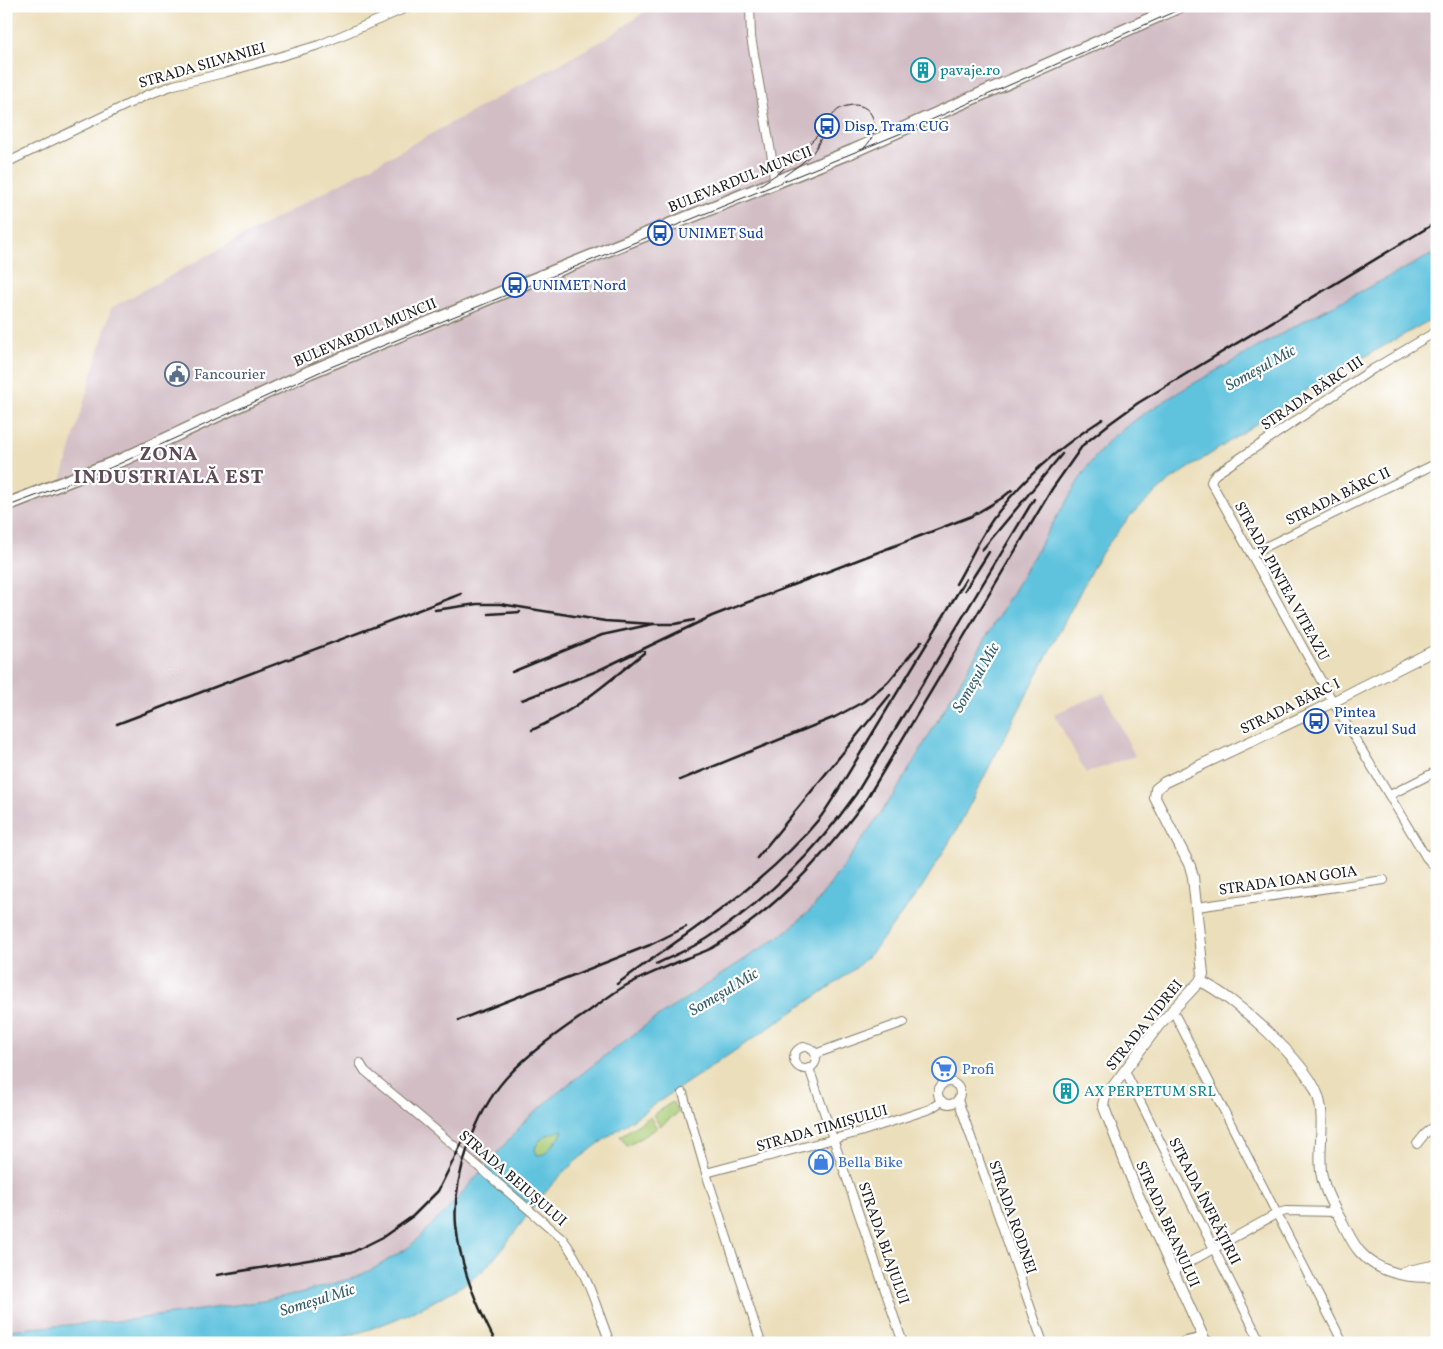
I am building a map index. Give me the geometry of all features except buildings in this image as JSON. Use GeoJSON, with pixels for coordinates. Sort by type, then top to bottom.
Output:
{"type":"FeatureCollection","features":[{"type":"Feature","properties":{"kind":"main road","name":"BULEVARDUL MUNCII"},"geometry":{"type":"LineString","coordinates":[[6,505],[124,460],[310,372],[867,145],[1180,6]]}},
{"type":"Feature","properties":{"kind":"main road"},"geometry":{"type":"LineString","coordinates":[[1185,1343],[1199,1340],[1207,1342]]}},
{"type":"Feature","properties":{"kind":"street","name":"STRADA SILVANIEI"},"geometry":{"type":"LineString","coordinates":[[6,162],[147,95],[174,85],[224,73],[319,45],[411,6]]}},
{"type":"Feature","properties":{"kind":"street"},"geometry":{"type":"LineString","coordinates":[[750,6],[751,37],[773,164],[774,183]]}},
{"type":"Feature","properties":{"kind":"street","name":"STRADA BĂRC III"},"geometry":{"type":"LineString","coordinates":[[1212,485],[1212,480],[1216,474],[1373,369],[1437,331]]}},
{"type":"Feature","properties":{"kind":"street","name":"STRADA BĂRC II"},"geometry":{"type":"LineString","coordinates":[[1251,554],[1437,463]]}},
{"type":"Feature","properties":{"kind":"street","name":"STRADA PINTEA VITEAZU"},"geometry":{"type":"LineString","coordinates":[[1212,485],[1333,702],[1426,857],[1437,870]]}},
{"type":"Feature","properties":{"kind":"street","name":"STRADA BĂRC I"},"geometry":{"type":"LineString","coordinates":[[1197,907],[1190,866],[1155,798],[1156,789],[1165,782],[1333,702],[1437,649]]}},
{"type":"Feature","properties":{"kind":"street"},"geometry":{"type":"LineString","coordinates":[[1390,795],[1437,771]]}},
{"type":"Feature","properties":{"kind":"street"},"geometry":{"type":"LineString","coordinates":[[1426,857],[1437,850]]}},
{"type":"Feature","properties":{"kind":"street","name":"STRADA IOAN GOIA"},"geometry":{"type":"LineString","coordinates":[[1197,907],[1384,880]]}},
{"type":"Feature","properties":{"kind":"street"},"geometry":{"type":"LineString","coordinates":[[1197,907],[1204,970],[1200,981],[1220,993],[1262,1027],[1288,1053],[1314,1087],[1321,1107],[1321,1171],[1324,1184],[1353,1244],[1370,1262],[1386,1270],[1416,1277],[1437,1276]]}},
{"type":"Feature","properties":{"kind":"street","name":"STRADA VIDREI"},"geometry":{"type":"LineString","coordinates":[[1106,1114],[1104,1101],[1125,1071],[1172,1009],[1200,981]]}},
{"type":"Feature","properties":{"kind":"street"},"geometry":{"type":"LineString","coordinates":[[1172,1009],[1344,1343]]}},
{"type":"Feature","properties":{"kind":"street","name":"STRADA BLAJULUI"},"geometry":{"type":"LineString","coordinates":[[904,1022],[815,1054],[811,1049],[805,1047],[799,1049],[795,1054],[795,1061],[799,1066],[809,1068],[904,1343]]}},
{"type":"Feature","properties":{"kind":"street"},"geometry":{"type":"LineString","coordinates":[[809,1068],[815,1060],[815,1054]]}},
{"type":"Feature","properties":{"kind":"street","name":"STRADA BEIUȘULUI"},"geometry":{"type":"LineString","coordinates":[[360,1063],[365,1071],[562,1238],[574,1254],[586,1278],[610,1343]]}},
{"type":"Feature","properties":{"kind":"street","name":"STRADA ÎNFRĂȚIRII"},"geometry":{"type":"LineString","coordinates":[[1125,1071],[1261,1343]]}},
{"type":"Feature","properties":{"kind":"street"},"geometry":{"type":"LineString","coordinates":[[954,1082],[959,1086],[961,1093],[958,1100],[952,1104],[942,1102],[939,1090],[942,1084],[954,1082]]}},
{"type":"Feature","properties":{"kind":"street"},"geometry":{"type":"LineString","coordinates":[[683,1093],[706,1173],[762,1343]]}},
{"type":"Feature","properties":{"kind":"street","name":"STRADA RODNEI"},"geometry":{"type":"LineString","coordinates":[[958,1100],[1043,1343]]}},
{"type":"Feature","properties":{"kind":"street","name":"STRADA TIMIȘULUI"},"geometry":{"type":"LineString","coordinates":[[706,1173],[834,1140],[930,1109],[942,1102]]}},
{"type":"Feature","properties":{"kind":"street","name":"STRADA BRANULUI"},"geometry":{"type":"LineString","coordinates":[[1106,1114],[1136,1190],[1172,1272],[1207,1342]]}},
{"type":"Feature","properties":{"kind":"street"},"geometry":{"type":"LineString","coordinates":[[1417,1144],[1424,1134],[1437,1124]]}},
{"type":"Feature","properties":{"kind":"street"},"geometry":{"type":"LineString","coordinates":[[1172,1272],[1278,1213],[1286,1211],[1336,1212]]}},
{"type":"Feature","properties":{"kind":"street"},"geometry":{"type":"LineString","coordinates":[[1400,1273],[1437,1265]]}},
{"type":"Feature","properties":{"kind":"shaded area"},"geometry":{"type":"Polygon","coordinates":[[[653,6],[1437,6],[1437,252],[1313,316],[1184,389],[1142,415],[1112,437],[1087,467],[897,790],[814,907],[787,931],[685,997],[618,1045],[543,1106],[509,1139],[449,1208],[409,1247],[373,1269],[353,1278],[263,1301],[129,1320],[6,1330],[6,513],[58,492],[111,308],[607,38],[653,6]]]}},
{"type":"Feature","properties":{"kind":"shaded area"},"geometry":{"type":"Polygon","coordinates":[[[1104,693],[1135,756],[1086,773],[1054,714],[1104,693]]]}},
{"type":"Feature","properties":{"kind":"green space"},"geometry":{"type":"Polygon","coordinates":[[[672,1102],[679,1112],[660,1126],[653,1115],[672,1102]]]}},
{"type":"Feature","properties":{"kind":"green space"},"geometry":{"type":"Polygon","coordinates":[[[650,1117],[657,1128],[627,1146],[620,1136],[650,1117]]]}},
{"type":"Feature","properties":{"kind":"green space"},"geometry":{"type":"Polygon","coordinates":[[[564,1129],[560,1137],[544,1155],[537,1155],[535,1149],[540,1141],[546,1136],[564,1129]]]}},
{"type":"Feature","properties":{"kind":"water","name":"Someșul Mic"},"geometry":{"type":"Polygon","coordinates":[[[1437,252],[1437,316],[1318,383],[1168,482],[1130,516],[1093,567],[956,831],[922,887],[875,949],[857,967],[834,984],[648,1109],[576,1161],[552,1184],[502,1249],[475,1277],[413,1312],[367,1330],[319,1343],[6,1343],[6,1330],[129,1320],[263,1301],[304,1292],[353,1278],[373,1269],[409,1247],[449,1208],[525,1121],[555,1095],[653,1020],[787,931],[814,907],[897,790],[1087,467],[1112,437],[1142,415],[1184,389],[1313,316],[1437,252]],[[563,1130],[543,1138],[535,1149],[537,1155],[544,1154],[560,1137],[563,1130]]]}},
{"type":"Feature","properties":{"kind":"tram line"},"geometry":{"type":"LineString","coordinates":[[6,507],[110,468],[326,369],[904,132],[1187,6]]}},
{"type":"Feature","properties":{"kind":"tram line"},"geometry":{"type":"LineString","coordinates":[[784,176],[811,155],[830,118],[840,109],[847,106],[856,105],[863,107],[869,111],[873,118],[873,133],[870,141],[864,148]]}},
{"type":"Feature","properties":{"kind":"tram line"},"geometry":{"type":"LineString","coordinates":[[757,187],[780,172],[818,135]]}},
{"type":"Feature","properties":{"kind":"railway"},"geometry":{"type":"LineString","coordinates":[[496,1343],[482,1315],[465,1271],[458,1241],[456,1207],[458,1188],[468,1147],[485,1109],[506,1078],[524,1060],[564,1028],[620,989],[712,948],[735,933],[777,900],[815,863],[866,800],[1052,489],[1083,445],[1138,403],[1437,222]]}},
{"type":"Feature","properties":{"kind":"railway"},"geometry":{"type":"LineString","coordinates":[[956,584],[980,539],[1008,500],[1032,474],[1059,450],[1103,419]]}},
{"type":"Feature","properties":{"kind":"railway"},"geometry":{"type":"LineString","coordinates":[[982,550],[1062,454]]}},
{"type":"Feature","properties":{"kind":"railway"},"geometry":{"type":"LineString","coordinates":[[522,700],[597,671],[712,616],[972,516],[1012,490]]}},
{"type":"Feature","properties":{"kind":"railway"},"geometry":{"type":"LineString","coordinates":[[656,964],[689,949],[730,923],[771,890],[824,836],[856,794],[1034,499]]}},
{"type":"Feature","properties":{"kind":"railway"},"geometry":{"type":"LineString","coordinates":[[965,590],[989,552]]}},
{"type":"Feature","properties":{"kind":"railway"},"geometry":{"type":"LineString","coordinates":[[617,984],[749,887],[774,866],[819,819],[966,579]]}},
{"type":"Feature","properties":{"kind":"railway"},"geometry":{"type":"LineString","coordinates":[[117,724],[461,594]]}},
{"type":"Feature","properties":{"kind":"railway"},"geometry":{"type":"LineString","coordinates":[[435,610],[477,604],[500,604],[605,621],[653,624]]}},
{"type":"Feature","properties":{"kind":"railway"},"geometry":{"type":"LineString","coordinates":[[489,614],[520,612]]}},
{"type":"Feature","properties":{"kind":"railway"},"geometry":{"type":"LineString","coordinates":[[512,672],[602,635],[653,624],[675,624],[694,620]]}},
{"type":"Feature","properties":{"kind":"railway"},"geometry":{"type":"LineString","coordinates":[[680,780],[835,717],[863,702],[888,682],[922,641]]}},
{"type":"Feature","properties":{"kind":"railway"},"geometry":{"type":"LineString","coordinates":[[532,730],[578,705],[645,652]]}},
{"type":"Feature","properties":{"kind":"railway"},"geometry":{"type":"LineString","coordinates":[[757,858],[890,695]]}},
{"type":"Feature","properties":{"kind":"railway"},"geometry":{"type":"LineString","coordinates":[[459,1020],[650,945],[686,927]]}},
{"type":"Feature","properties":{"kind":"railway"},"geometry":{"type":"LineString","coordinates":[[217,1275],[351,1253],[383,1237],[413,1216],[438,1191],[464,1139]]}},
{"type":"Feature","properties":{"kind":"place","name":"pavaje.ro"},"geometry":{"type":"Point","coordinates":[923,70]}},
{"type":"Feature","properties":{"kind":"place","name":"Disp. Tram CUG"},"geometry":{"type":"Point","coordinates":[827,126]}},
{"type":"Feature","properties":{"kind":"place","name":"UNIMET Sud"},"geometry":{"type":"Point","coordinates":[660,233]}},
{"type":"Feature","properties":{"kind":"place","name":"UNIMET Nord"},"geometry":{"type":"Point","coordinates":[515,285]}},
{"type":"Feature","properties":{"kind":"place","name":"Fancourier"},"geometry":{"type":"Point","coordinates":[177,374]}},
{"type":"Feature","properties":{"kind":"place","name":"Pintea Viteazul Sud"},"geometry":{"type":"Point","coordinates":[1316,721]}},
{"type":"Feature","properties":{"kind":"place","name":"Profi"},"geometry":{"type":"Point","coordinates":[944,1069]}},
{"type":"Feature","properties":{"kind":"place","name":"AX PERPETUM SRL"},"geometry":{"type":"Point","coordinates":[1066,1091]}},
{"type":"Feature","properties":{"kind":"place","name":"Bella Bike"},"geometry":{"type":"Point","coordinates":[821,1162]}},
{"type":"Feature","properties":{"kind":"district","name":"ZONA INDUSTRIALĂ EST"},"geometry":{"type":"Point","coordinates":[169,464]}}]}
